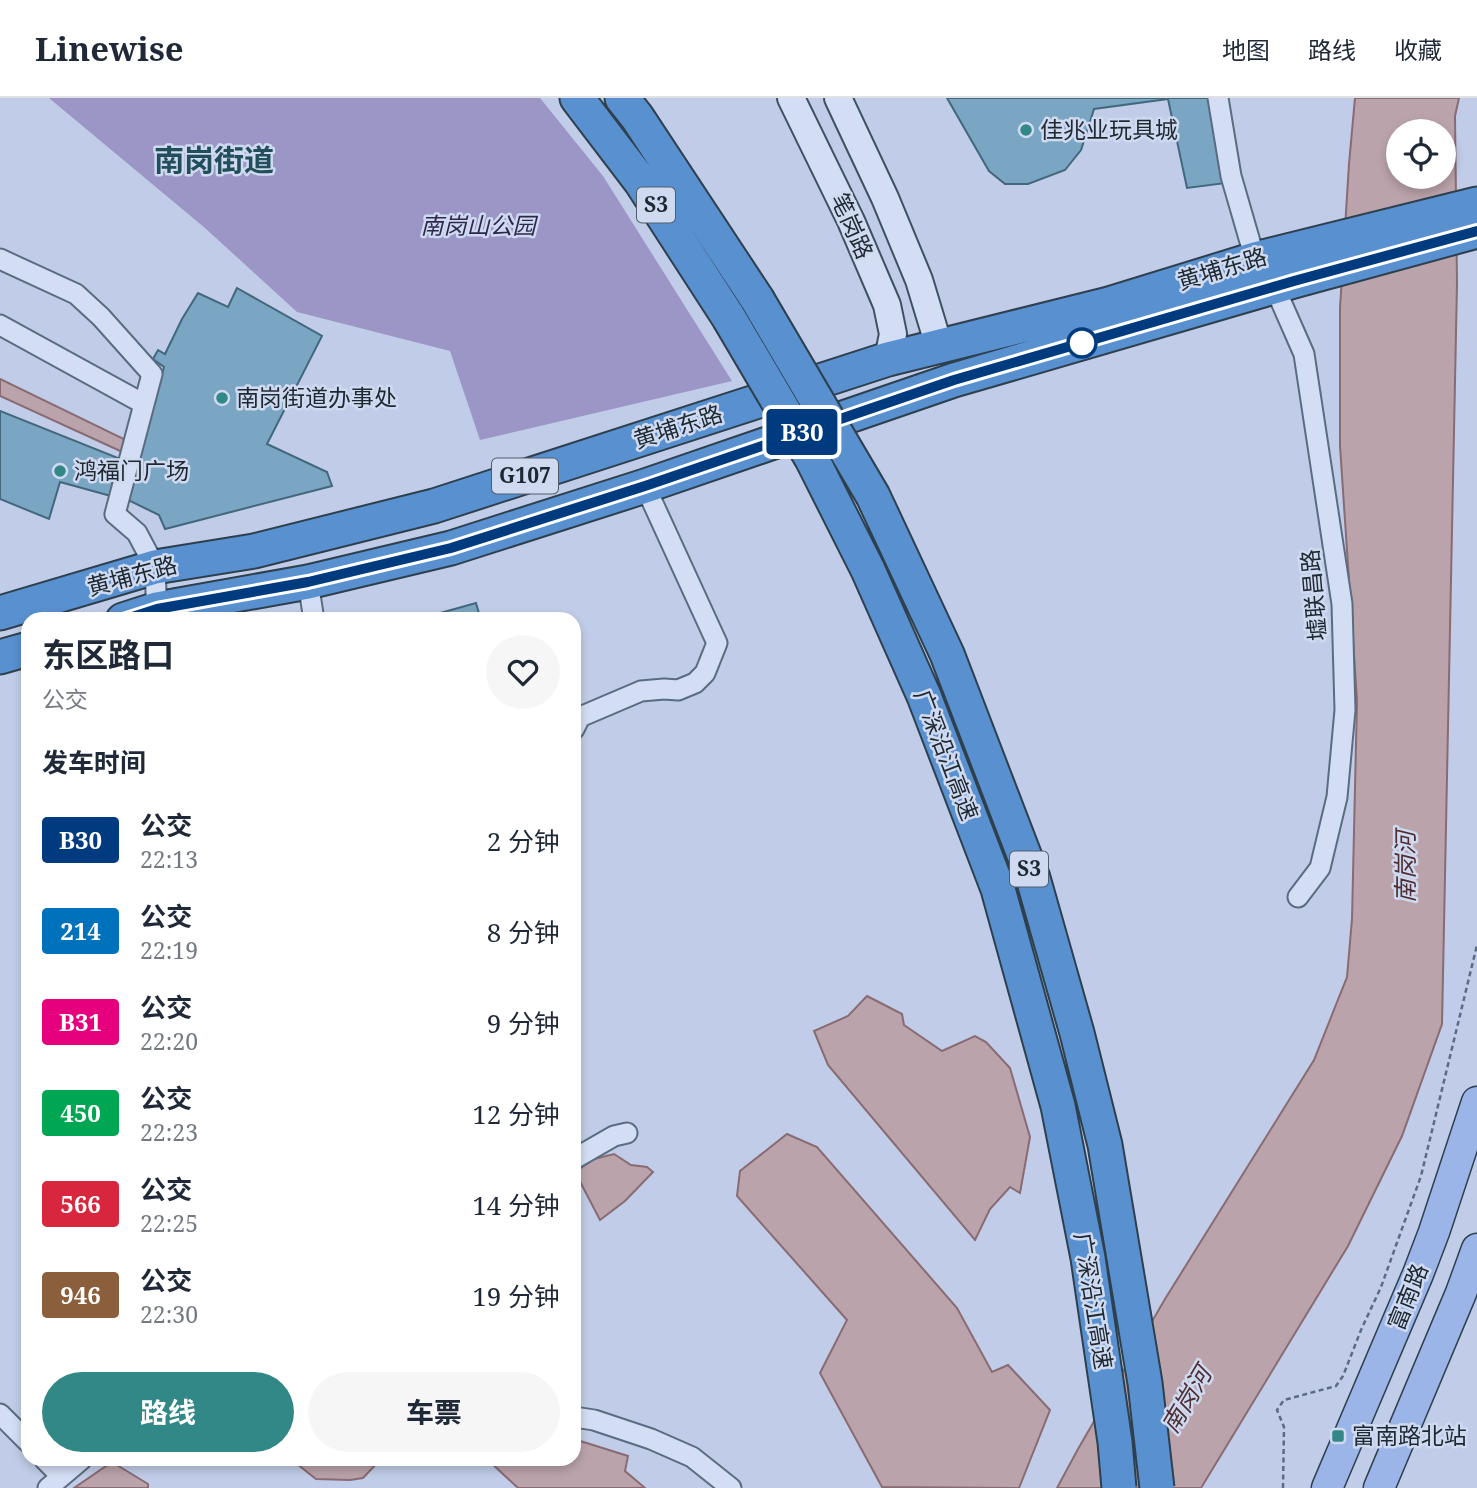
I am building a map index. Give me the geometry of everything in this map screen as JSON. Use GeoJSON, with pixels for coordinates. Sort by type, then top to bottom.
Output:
{"type":"FeatureCollection","features":[{"type":"Feature","properties":{"kind":"highway","name":"广深沿江高速"},"geometry":{"type":"LineString","coordinates":[[577,98],[641,182],[729,318],[812,459],[868,570],[924,696],[998,889],[1058,1105],[1088,1258],[1115,1442],[1119,1488]]}},
{"type":"Feature","properties":{"kind":"highway","name":"广深沿江高速"},"geometry":{"type":"LineString","coordinates":[[622,98],[757,299],[873,496],[947,654],[1033,878],[1077,1033],[1105,1145],[1144,1383],[1157,1488]]}},
{"type":"Feature","properties":{"kind":"highway","name":"黄埔东路"},"geometry":{"type":"LineString","coordinates":[[0,613],[155,567],[254,551],[434,506],[888,359],[1109,304],[1255,258],[1476,210]]}},
{"type":"Feature","properties":{"kind":"highway","name":"黄埔东路"},"geometry":{"type":"LineString","coordinates":[[166,612],[451,548],[645,486],[954,380],[1284,284],[1476,210]]}},
{"type":"Feature","properties":{"kind":"highway"},"geometry":{"type":"LineString","coordinates":[[0,657],[21,651]]}},
{"type":"Feature","properties":{"kind":"main road","name":"富南路"},"geometry":{"type":"LineString","coordinates":[[1327,1488],[1418,1274],[1477,1101]]}},
{"type":"Feature","properties":{"kind":"main road","name":"富南路"},"geometry":{"type":"LineString","coordinates":[[1379,1488],[1477,1249]]}},
{"type":"Feature","properties":{"kind":"main road"},"geometry":{"type":"LineString","coordinates":[[1418,1274],[1424,1286],[1434,1292],[1452,1293],[1464,1286]]}},
{"type":"Feature","properties":{"kind":"street","name":"笔岗路"},"geometry":{"type":"LineString","coordinates":[[791,98],[851,221],[887,305],[893,334],[888,359]]}},
{"type":"Feature","properties":{"kind":"street","name":"笔岗路"},"geometry":{"type":"LineString","coordinates":[[838,98],[885,198],[919,280],[939,346]]}},
{"type":"Feature","properties":{"kind":"street"},"geometry":{"type":"LineString","coordinates":[[1218,98],[1231,176],[1255,258]]}},
{"type":"Feature","properties":{"kind":"street"},"geometry":{"type":"LineString","coordinates":[[0,258],[76,294],[101,317],[152,374],[115,514],[137,533],[155,567],[157,612]]}},
{"type":"Feature","properties":{"kind":"street","name":"墟联昌路"},"geometry":{"type":"LineString","coordinates":[[1284,284],[1304,354],[1342,604],[1345,710],[1337,797],[1320,868],[1298,897]]}},
{"type":"Feature","properties":{"kind":"street"},"geometry":{"type":"LineString","coordinates":[[0,325],[144,404]]}},
{"type":"Feature","properties":{"kind":"street"},"geometry":{"type":"LineString","coordinates":[[581,716],[641,691],[678,690],[695,684],[705,673],[717,643],[645,486]]}},
{"type":"Feature","properties":{"kind":"street"},"geometry":{"type":"LineString","coordinates":[[308,582],[313,612]]}},
{"type":"Feature","properties":{"kind":"street"},"geometry":{"type":"LineString","coordinates":[[581,1155],[614,1136],[627,1133]]}},
{"type":"Feature","properties":{"kind":"street"},"geometry":{"type":"LineString","coordinates":[[0,1414],[21,1436]]}},
{"type":"Feature","properties":{"kind":"street"},"geometry":{"type":"LineString","coordinates":[[581,1418],[651,1439],[692,1457],[731,1488]]}},
{"type":"Feature","properties":{"kind":"street"},"geometry":{"type":"LineString","coordinates":[[48,1466],[55,1482],[74,1466]]}},
{"type":"Feature","properties":{"kind":"path"},"geometry":{"type":"LineString","coordinates":[[1283,1488],[1284,1427],[1277,1410],[1284,1400],[1336,1386],[1343,1376],[1381,1287],[1421,1176],[1477,945]]}},
{"type":"Feature","properties":{"kind":"green space","name":"南岗山公园"},"geometry":{"type":"Polygon","coordinates":[[[49,98],[540,98],[603,176],[732,381],[480,440],[450,351],[297,312],[205,228],[49,98]]]}},
{"type":"Feature","properties":{"kind":"water","name":"南岗河"},"geometry":{"type":"Polygon","coordinates":[[[1355,98],[1459,98],[1455,119],[1386,119],[1386,189],[1456,189],[1457,283],[1442,1024],[1402,1136],[1348,1246],[1201,1488],[1057,1488],[1165,1299],[1314,1060],[1347,977],[1352,919],[1357,700],[1340,446],[1340,308],[1355,98]]]}},
{"type":"Feature","properties":{"kind":"water"},"geometry":{"type":"Polygon","coordinates":[[[0,379],[132,443],[129,455],[0,396],[0,379]]]}},
{"type":"Feature","properties":{"kind":"water"},"geometry":{"type":"Polygon","coordinates":[[[867,996],[902,1014],[904,1025],[942,1051],[975,1036],[986,1042],[1010,1068],[1030,1137],[1020,1193],[1010,1187],[990,1209],[975,1240],[828,1065],[814,1031],[848,1016],[867,996]]]}},
{"type":"Feature","properties":{"kind":"water"},"geometry":{"type":"Polygon","coordinates":[[[787,1134],[817,1147],[957,1308],[992,1372],[1008,1365],[1050,1410],[1019,1488],[882,1487],[820,1373],[847,1320],[737,1196],[740,1171],[787,1134]]]}},
{"type":"Feature","properties":{"kind":"water"},"geometry":{"type":"Polygon","coordinates":[[[614,1154],[631,1165],[647,1167],[653,1172],[625,1201],[600,1220],[581,1184],[581,1168],[594,1159],[614,1154]]]}},
{"type":"Feature","properties":{"kind":"water"},"geometry":{"type":"Polygon","coordinates":[[[581,1441],[628,1456],[625,1471],[645,1488],[518,1488],[494,1466],[581,1466],[581,1441]]]}},
{"type":"Feature","properties":{"kind":"water"},"geometry":{"type":"Polygon","coordinates":[[[106,1466],[119,1466],[148,1484],[148,1488],[74,1488],[106,1466]]]}},
{"type":"Feature","properties":{"kind":"water"},"geometry":{"type":"Polygon","coordinates":[[[300,1466],[374,1466],[363,1478],[316,1479],[300,1466]]]}},
{"type":"Feature","properties":{"kind":"building","name":"佳兆业玩具城"},"geometry":{"type":"Polygon","coordinates":[[[947,98],[1213,98],[1226,183],[1187,188],[1168,99],[1094,109],[1081,150],[1065,170],[1028,184],[1005,184],[989,171],[947,98]]]}},
{"type":"Feature","properties":{"kind":"building","name":"南岗街道办事处"},"geometry":{"type":"Polygon","coordinates":[[[237,288],[322,336],[267,444],[327,472],[332,486],[165,529],[159,515],[128,500],[164,367],[153,359],[158,350],[165,354],[198,293],[228,307],[237,288]]]}},
{"type":"Feature","properties":{"kind":"building","name":"鸿福门广场"},"geometry":{"type":"Polygon","coordinates":[[[0,411],[123,460],[111,496],[60,482],[49,519],[0,499],[0,411]]]}},
{"type":"Feature","properties":{"kind":"building"},"geometry":{"type":"Polygon","coordinates":[[[476,603],[479,612],[444,612],[476,603]]]}},
{"type":"Feature","properties":{"kind":"bus line","name":"B30"},"geometry":{"type":"LineString","coordinates":[[148,612],[308,582],[451,548],[645,486],[954,380],[1477,231]]}},
{"type":"Feature","properties":{"kind":"place","name":"佳兆业玩具城"},"geometry":{"type":"Point","coordinates":[1026,130]}},
{"type":"Feature","properties":{"kind":"place","name":"南岗街道办事处"},"geometry":{"type":"Point","coordinates":[222,398]}},
{"type":"Feature","properties":{"kind":"place","name":"鸿福门广场"},"geometry":{"type":"Point","coordinates":[60,471]}},
{"type":"Feature","properties":{"kind":"place","name":"富南路北站"},"geometry":{"type":"Point","coordinates":[1338,1436]}},
{"type":"Feature","properties":{"kind":"district","name":"南岗街道"},"geometry":{"type":"Point","coordinates":[214,161]}}]}
